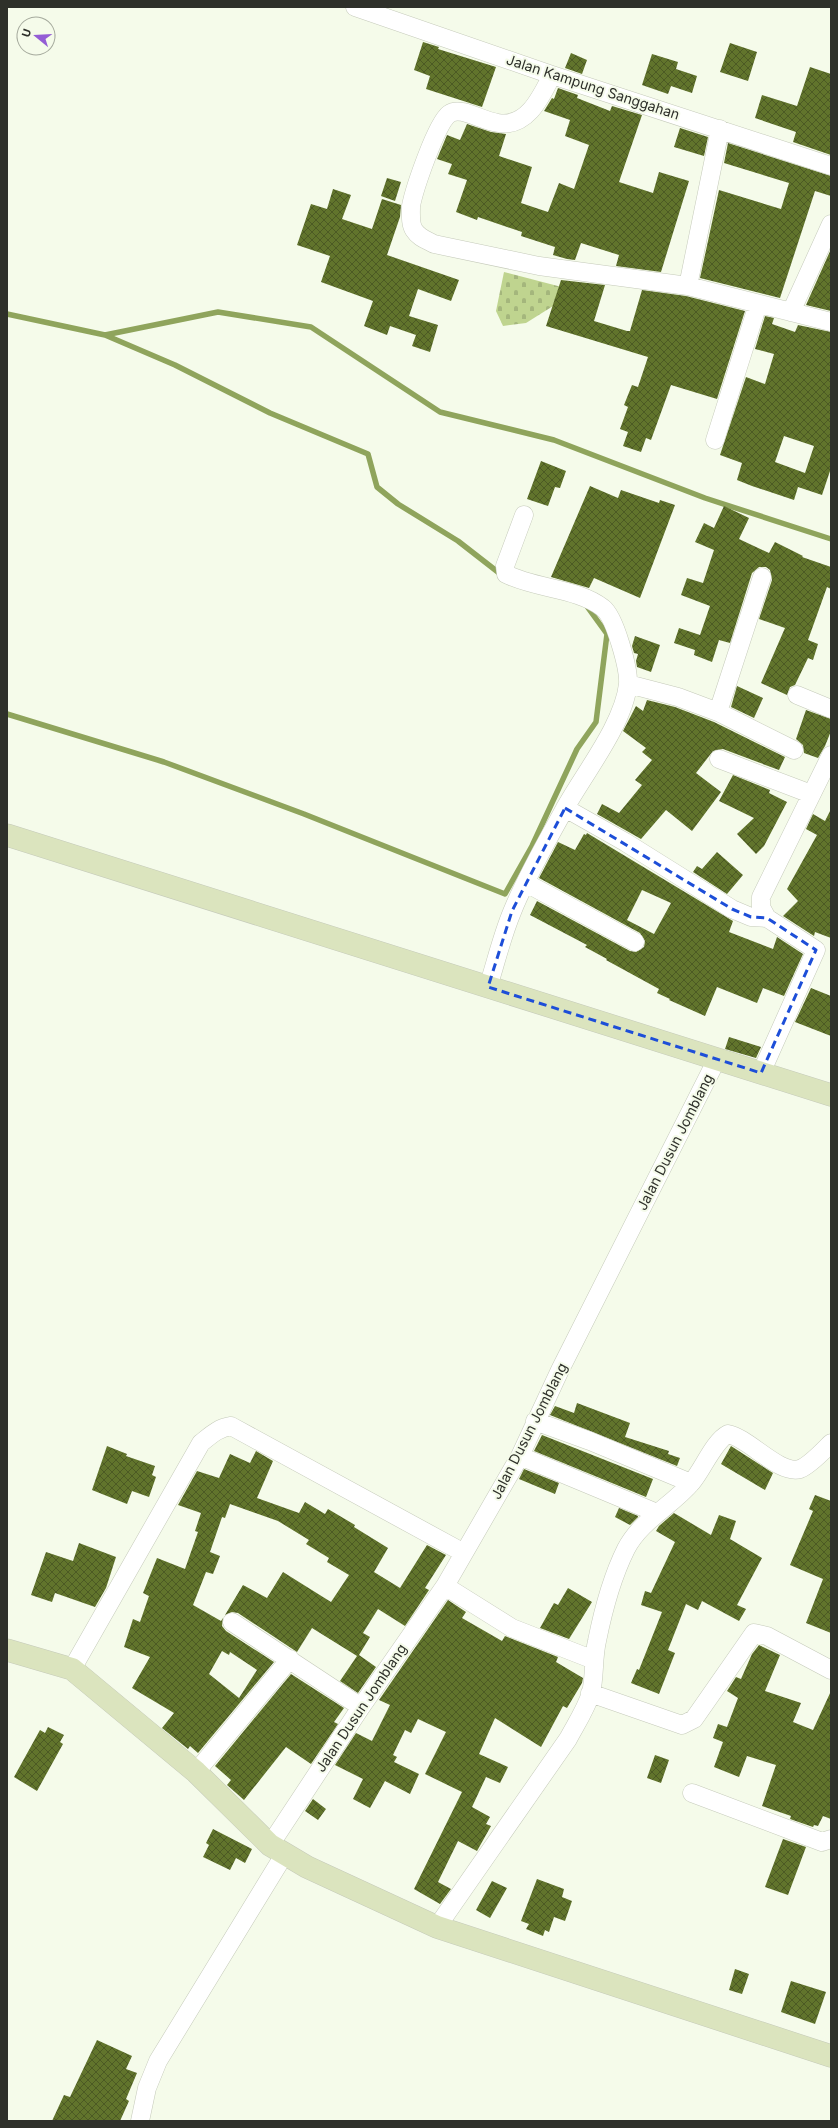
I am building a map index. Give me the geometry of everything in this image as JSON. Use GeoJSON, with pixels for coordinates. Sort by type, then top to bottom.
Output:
{"type":"FeatureCollection","features":[{"type":"Feature","properties":{"kind":"street","name":"Jalan Kampung Sanggahan"},"geometry":{"type":"LineString","coordinates":[[355,7],[552,75],[831,166]]}},
{"type":"Feature","properties":{"kind":"street"},"geometry":{"type":"LineString","coordinates":[[552,75],[533,108],[521,120],[512,125],[497,123],[457,111],[450,113],[444,120],[432,143],[419,179],[412,206],[411,221],[414,230],[422,238],[434,244],[509,260],[580,272],[636,278],[688,286],[831,322]]}},
{"type":"Feature","properties":{"kind":"street"},"geometry":{"type":"LineString","coordinates":[[688,286],[720,129]]}},
{"type":"Feature","properties":{"kind":"street"},"geometry":{"type":"LineString","coordinates":[[791,312],[831,224]]}},
{"type":"Feature","properties":{"kind":"street"},"geometry":{"type":"LineString","coordinates":[[715,440],[758,304]]}},
{"type":"Feature","properties":{"kind":"street"},"geometry":{"type":"LineString","coordinates":[[488,987],[512,911],[565,808],[613,727],[622,706],[628,684],[626,669],[612,618],[604,608],[581,597],[506,574],[505,566],[524,515]]}},
{"type":"Feature","properties":{"kind":"street"},"geometry":{"type":"LineString","coordinates":[[718,712],[762,577]]}},
{"type":"Feature","properties":{"kind":"street"},"geometry":{"type":"LineString","coordinates":[[628,684],[678,697],[718,712],[794,750]]}},
{"type":"Feature","properties":{"kind":"street"},"geometry":{"type":"LineString","coordinates":[[797,695],[831,709]]}},
{"type":"Feature","properties":{"kind":"street"},"geometry":{"type":"LineString","coordinates":[[767,918],[761,907],[761,897],[831,755]]}},
{"type":"Feature","properties":{"kind":"street"},"geometry":{"type":"LineString","coordinates":[[719,759],[811,794]]}},
{"type":"Feature","properties":{"kind":"street"},"geometry":{"type":"LineString","coordinates":[[565,808],[625,842],[732,909],[751,917],[767,918],[824,953],[761,1073]]}},
{"type":"Feature","properties":{"kind":"street"},"geometry":{"type":"LineString","coordinates":[[7,835],[831,1095]]}},
{"type":"Feature","properties":{"kind":"street"},"geometry":{"type":"LineString","coordinates":[[526,883],[635,942]]}},
{"type":"Feature","properties":{"kind":"street","name":"Jalan Dusun Jomblang"},"geometry":{"type":"LineString","coordinates":[[140,2121],[146,2088],[158,2061],[277,1850],[360,1707],[445,1586],[520,1456],[535,1421],[717,1059]]}},
{"type":"Feature","properties":{"kind":"street"},"geometry":{"type":"LineString","coordinates":[[535,1421],[590,1441],[691,1483]]}},
{"type":"Feature","properties":{"kind":"street"},"geometry":{"type":"LineString","coordinates":[[72,1669],[201,1443],[215,1431],[223,1427],[231,1426],[464,1554]]}},
{"type":"Feature","properties":{"kind":"street"},"geometry":{"type":"LineString","coordinates":[[437,1927],[568,1739],[590,1693],[597,1641],[613,1584],[626,1549],[637,1532],[691,1483],[722,1437],[728,1434],[741,1439],[790,1469],[800,1469],[831,1443]]}},
{"type":"Feature","properties":{"kind":"street"},"geometry":{"type":"LineString","coordinates":[[520,1456],[657,1513]]}},
{"type":"Feature","properties":{"kind":"street"},"geometry":{"type":"LineString","coordinates":[[445,1586],[512,1628],[594,1660]]}},
{"type":"Feature","properties":{"kind":"street"},"geometry":{"type":"LineString","coordinates":[[232,1622],[290,1659],[360,1707]]}},
{"type":"Feature","properties":{"kind":"street"},"geometry":{"type":"LineString","coordinates":[[590,1693],[682,1725],[688,1723],[694,1719],[754,1633],[767,1636],[831,1670]]}},
{"type":"Feature","properties":{"kind":"street"},"geometry":{"type":"LineString","coordinates":[[7,1650],[72,1669],[196,1772],[277,1850],[437,1927],[831,2056]]}},
{"type":"Feature","properties":{"kind":"street"},"geometry":{"type":"LineString","coordinates":[[196,1772],[290,1659]]}},
{"type":"Feature","properties":{"kind":"street"},"geometry":{"type":"LineString","coordinates":[[692,1793],[822,1842],[831,1839]]}},
{"type":"Feature","properties":{"kind":"highlighted area"},"geometry":{"type":"Polygon","coordinates":[[[565,808],[732,909],[751,917],[767,918],[816,950],[761,1073],[488,987],[512,911],[565,808]]]}},
{"type":"Feature","properties":{"kind":"green space"},"geometry":{"type":"Polygon","coordinates":[[[504,272],[577,291],[526,323],[503,326],[496,311],[504,272]]]}},
{"type":"Feature","properties":{"kind":"building"},"geometry":{"type":"Polygon","coordinates":[[[423,42],[439,47],[438,49],[496,67],[482,107],[426,89],[430,76],[414,70],[423,42]]]}},
{"type":"Feature","properties":{"kind":"building"},"geometry":{"type":"Polygon","coordinates":[[[730,43],[757,52],[748,81],[720,72],[730,43]]]}},
{"type":"Feature","properties":{"kind":"building"},"geometry":{"type":"Polygon","coordinates":[[[571,53],[587,60],[582,74],[565,68],[571,53]]]}},
{"type":"Feature","properties":{"kind":"building"},"geometry":{"type":"Polygon","coordinates":[[[652,54],[678,62],[676,69],[697,76],[692,93],[671,86],[668,94],[642,85],[652,54]]]}},
{"type":"Feature","properties":{"kind":"building"},"geometry":{"type":"Polygon","coordinates":[[[810,67],[831,74],[831,155],[793,142],[796,132],[755,118],[762,95],[797,106],[810,67]]]}},
{"type":"Feature","properties":{"kind":"building"},"geometry":{"type":"Polygon","coordinates":[[[558,88],[578,95],[577,98],[610,111],[612,106],[642,115],[619,182],[653,193],[659,172],[689,181],[661,272],[616,266],[619,255],[581,243],[575,260],[553,255],[555,247],[521,236],[522,232],[478,217],[477,220],[456,212],[467,180],[448,174],[452,164],[437,159],[447,135],[460,140],[467,124],[491,132],[506,134],[499,156],[532,167],[521,203],[548,212],[559,183],[574,189],[589,145],[565,136],[570,120],[544,111],[552,98],[554,99],[558,88]]]}},
{"type":"Feature","properties":{"kind":"building"},"geometry":{"type":"Polygon","coordinates":[[[680,128],[708,137],[704,156],[674,147],[680,128]]]}},
{"type":"Feature","properties":{"kind":"building"},"geometry":{"type":"Polygon","coordinates":[[[728,143],[831,176],[831,196],[815,191],[780,298],[700,278],[719,190],[781,209],[789,183],[724,163],[728,143]]]}},
{"type":"Feature","properties":{"kind":"building"},"geometry":{"type":"Polygon","coordinates":[[[387,178],[401,182],[395,201],[381,196],[387,178]]]}},
{"type":"Feature","properties":{"kind":"building"},"geometry":{"type":"Polygon","coordinates":[[[333,189],[351,195],[342,219],[372,229],[382,199],[401,205],[400,217],[387,255],[459,280],[451,301],[418,289],[409,316],[438,325],[430,352],[412,346],[416,335],[390,326],[387,335],[364,326],[373,301],[321,282],[330,256],[297,245],[311,204],[327,209],[333,189]]]}},
{"type":"Feature","properties":{"kind":"building"},"geometry":{"type":"Polygon","coordinates":[[[831,249],[831,311],[806,305],[831,249]]]}},
{"type":"Feature","properties":{"kind":"building"},"geometry":{"type":"Polygon","coordinates":[[[561,280],[605,285],[594,321],[627,331],[630,331],[642,290],[686,296],[745,311],[717,399],[671,385],[651,440],[646,438],[641,452],[623,446],[628,432],[620,429],[628,407],[624,405],[632,385],[638,387],[648,357],[546,326],[561,280]]]}},
{"type":"Feature","properties":{"kind":"building"},"geometry":{"type":"Polygon","coordinates":[[[765,316],[774,318],[772,324],[795,332],[798,325],[831,332],[831,468],[822,495],[798,487],[794,500],[752,486],[737,480],[742,463],[720,455],[746,377],[765,384],[774,354],[755,349],[765,316]],[[784,436],[775,462],[805,473],[814,446],[784,436]]]}},
{"type":"Feature","properties":{"kind":"building"},"geometry":{"type":"Polygon","coordinates":[[[541,461],[566,471],[560,488],[555,487],[548,506],[527,499],[541,461]]]}},
{"type":"Feature","properties":{"kind":"building"},"geometry":{"type":"Polygon","coordinates":[[[590,486],[618,498],[621,490],[659,503],[660,500],[675,505],[640,598],[594,578],[589,588],[551,577],[590,486]]]}},
{"type":"Feature","properties":{"kind":"building"},"geometry":{"type":"Polygon","coordinates":[[[724,506],[749,518],[739,539],[769,553],[775,542],[803,556],[802,557],[831,567],[831,589],[827,587],[808,640],[818,644],[813,660],[808,658],[795,685],[790,687],[787,695],[761,683],[785,628],[759,619],[772,580],[770,570],[766,567],[759,567],[752,573],[730,643],[719,640],[712,662],[694,655],[695,650],[674,643],[679,628],[700,635],[710,606],[681,595],[687,578],[703,583],[714,550],[695,542],[704,523],[714,528],[724,506]]]}},
{"type":"Feature","properties":{"kind":"building"},"geometry":{"type":"Polygon","coordinates":[[[635,636],[660,645],[651,672],[637,667],[636,661],[638,654],[634,653],[632,646],[635,636]]]}},
{"type":"Feature","properties":{"kind":"building"},"geometry":{"type":"Polygon","coordinates":[[[737,686],[763,698],[754,718],[731,707],[737,686]]]}},
{"type":"Feature","properties":{"kind":"building"},"geometry":{"type":"Polygon","coordinates":[[[647,700],[675,707],[714,722],[785,757],[779,770],[723,749],[713,751],[696,773],[721,792],[692,831],[666,810],[641,839],[597,814],[602,804],[619,813],[642,785],[635,780],[652,760],[642,752],[646,748],[623,731],[636,706],[643,711],[647,700]]]}},
{"type":"Feature","properties":{"kind":"building"},"geometry":{"type":"Polygon","coordinates":[[[806,710],[831,719],[831,731],[818,758],[804,753],[803,745],[796,739],[806,710]]]}},
{"type":"Feature","properties":{"kind":"building"},"geometry":{"type":"Polygon","coordinates":[[[733,775],[770,790],[769,793],[787,802],[764,846],[756,854],[737,834],[754,818],[719,801],[733,775]]]}},
{"type":"Feature","properties":{"kind":"building"},"geometry":{"type":"Polygon","coordinates":[[[831,809],[831,938],[815,932],[814,936],[783,916],[798,901],[787,889],[817,835],[806,829],[813,814],[825,821],[831,809]]]}},
{"type":"Feature","properties":{"kind":"building"},"geometry":{"type":"Polygon","coordinates":[[[587,833],[733,921],[729,932],[773,949],[777,937],[803,954],[784,996],[763,988],[757,1003],[717,987],[705,1016],[669,1000],[670,999],[657,993],[659,989],[606,960],[607,959],[585,947],[587,945],[530,915],[537,901],[630,951],[636,952],[644,947],[645,941],[640,933],[539,878],[558,842],[575,850],[584,834],[586,835],[587,833]],[[642,890],[627,920],[654,934],[671,903],[642,890]]]}},
{"type":"Feature","properties":{"kind":"building"},"geometry":{"type":"Polygon","coordinates":[[[717,852],[743,875],[727,894],[693,872],[697,866],[702,869],[717,852]]]}},
{"type":"Feature","properties":{"kind":"building"},"geometry":{"type":"Polygon","coordinates":[[[811,988],[831,996],[831,1036],[795,1022],[811,988]]]}},
{"type":"Feature","properties":{"kind":"building"},"geometry":{"type":"Polygon","coordinates":[[[729,1037],[761,1047],[756,1058],[725,1049],[729,1037]]]}},
{"type":"Feature","properties":{"kind":"building"},"geometry":{"type":"Polygon","coordinates":[[[577,1403],[630,1423],[625,1437],[669,1451],[668,1454],[680,1458],[677,1466],[550,1415],[555,1406],[574,1413],[577,1403]]]}},
{"type":"Feature","properties":{"kind":"building"},"geometry":{"type":"Polygon","coordinates":[[[542,1435],[653,1479],[646,1497],[534,1451],[542,1435]]]}},
{"type":"Feature","properties":{"kind":"building"},"geometry":{"type":"Polygon","coordinates":[[[107,1446],[127,1454],[126,1456],[155,1466],[152,1475],[156,1477],[149,1497],[132,1491],[127,1504],[92,1490],[107,1446]]]}},
{"type":"Feature","properties":{"kind":"building"},"geometry":{"type":"Polygon","coordinates":[[[731,1446],[773,1473],[765,1490],[721,1464],[731,1446]]]}},
{"type":"Feature","properties":{"kind":"building"},"geometry":{"type":"Polygon","coordinates":[[[256,1451],[273,1461],[257,1498],[299,1513],[305,1502],[325,1514],[328,1509],[355,1525],[354,1527],[388,1548],[374,1572],[400,1588],[427,1545],[446,1555],[425,1588],[429,1590],[405,1626],[378,1609],[363,1633],[370,1637],[359,1655],[376,1667],[358,1693],[340,1681],[357,1656],[312,1628],[297,1652],[238,1613],[232,1612],[225,1615],[243,1585],[267,1598],[283,1572],[331,1602],[349,1575],[327,1562],[329,1558],[306,1544],[309,1540],[278,1521],[230,1504],[225,1518],[222,1517],[210,1552],[220,1556],[213,1574],[206,1572],[193,1605],[221,1621],[223,1618],[222,1626],[226,1631],[274,1662],[198,1753],[190,1746],[188,1749],[162,1728],[174,1713],[132,1688],[150,1657],[124,1647],[133,1619],[140,1622],[149,1596],[143,1593],[157,1558],[185,1569],[198,1532],[195,1531],[201,1513],[178,1505],[197,1471],[219,1478],[230,1454],[250,1463],[256,1451]],[[222,1651],[209,1674],[239,1698],[257,1670],[230,1652],[229,1655],[222,1651]]]}},
{"type":"Feature","properties":{"kind":"building"},"geometry":{"type":"Polygon","coordinates":[[[524,1469],[559,1483],[555,1494],[519,1479],[524,1469]]]}},
{"type":"Feature","properties":{"kind":"building"},"geometry":{"type":"Polygon","coordinates":[[[815,1495],[831,1501],[831,1633],[806,1623],[823,1579],[790,1565],[813,1511],[809,1509],[815,1495]]]}},
{"type":"Feature","properties":{"kind":"building"},"geometry":{"type":"Polygon","coordinates":[[[619,1508],[638,1517],[630,1525],[615,1517],[619,1508]]]}},
{"type":"Feature","properties":{"kind":"building"},"geometry":{"type":"Polygon","coordinates":[[[674,1513],[711,1535],[719,1515],[736,1521],[730,1539],[762,1558],[737,1605],[746,1609],[739,1621],[702,1601],[698,1610],[686,1604],[668,1650],[675,1653],[659,1694],[631,1683],[637,1669],[639,1670],[662,1612],[641,1605],[645,1591],[651,1593],[675,1542],[656,1531],[659,1526],[674,1513]]]}},
{"type":"Feature","properties":{"kind":"building"},"geometry":{"type":"Polygon","coordinates":[[[79,1543],[116,1557],[106,1588],[95,1607],[55,1593],[52,1602],[31,1595],[46,1552],[73,1561],[79,1543]]]}},
{"type":"Feature","properties":{"kind":"building"},"geometry":{"type":"Polygon","coordinates":[[[568,1588],[592,1602],[569,1639],[540,1628],[554,1603],[558,1605],[568,1588]]]}},
{"type":"Feature","properties":{"kind":"building"},"geometry":{"type":"Polygon","coordinates":[[[448,1600],[466,1612],[462,1618],[502,1641],[505,1636],[558,1657],[556,1662],[583,1678],[582,1683],[567,1708],[563,1706],[541,1747],[495,1718],[479,1754],[508,1767],[500,1783],[486,1777],[472,1807],[490,1817],[486,1824],[491,1826],[477,1851],[458,1841],[438,1882],[451,1889],[440,1904],[414,1889],[462,1792],[425,1774],[446,1732],[418,1719],[411,1733],[405,1730],[393,1755],[397,1757],[394,1762],[419,1774],[410,1794],[385,1781],[370,1808],[353,1799],[363,1779],[335,1765],[356,1733],[372,1741],[390,1705],[379,1700],[448,1600]]]}},
{"type":"Feature","properties":{"kind":"building"},"geometry":{"type":"Polygon","coordinates":[[[759,1645],[780,1655],[765,1691],[801,1703],[793,1722],[813,1730],[831,1691],[831,1819],[823,1816],[818,1826],[814,1825],[813,1827],[790,1819],[791,1816],[762,1806],[776,1765],[747,1756],[739,1777],[714,1767],[723,1742],[713,1738],[718,1724],[727,1727],[738,1698],[727,1691],[736,1677],[741,1679],[752,1654],[759,1645]]]}},
{"type":"Feature","properties":{"kind":"building"},"geometry":{"type":"Polygon","coordinates":[[[291,1674],[344,1708],[334,1722],[338,1724],[311,1764],[286,1747],[244,1800],[227,1785],[231,1780],[215,1766],[291,1674]]]}},
{"type":"Feature","properties":{"kind":"building"},"geometry":{"type":"Polygon","coordinates":[[[48,1727],[64,1735],[60,1742],[63,1744],[37,1791],[14,1777],[40,1730],[45,1733],[48,1727]]]}},
{"type":"Feature","properties":{"kind":"building"},"geometry":{"type":"Polygon","coordinates":[[[655,1755],[669,1760],[661,1783],[647,1778],[655,1755]]]}},
{"type":"Feature","properties":{"kind":"building"},"geometry":{"type":"Polygon","coordinates":[[[313,1799],[326,1809],[318,1820],[305,1811],[313,1799]]]}},
{"type":"Feature","properties":{"kind":"building"},"geometry":{"type":"Polygon","coordinates":[[[213,1829],[252,1849],[245,1863],[236,1858],[230,1870],[203,1857],[209,1845],[206,1843],[213,1829]]]}},
{"type":"Feature","properties":{"kind":"building"},"geometry":{"type":"Polygon","coordinates":[[[783,1839],[806,1847],[788,1895],[765,1887],[783,1839]]]}},
{"type":"Feature","properties":{"kind":"building"},"geometry":{"type":"Polygon","coordinates":[[[537,1879],[564,1889],[562,1897],[572,1901],[565,1921],[554,1917],[549,1932],[545,1930],[543,1936],[526,1929],[529,1924],[521,1921],[537,1879]]]}},
{"type":"Feature","properties":{"kind":"building"},"geometry":{"type":"Polygon","coordinates":[[[492,1881],[507,1888],[490,1918],[476,1910],[492,1881]]]}},
{"type":"Feature","properties":{"kind":"building"},"geometry":{"type":"Polygon","coordinates":[[[735,1969],[749,1974],[742,1994],[729,1990],[735,1969]]]}},
{"type":"Feature","properties":{"kind":"building"},"geometry":{"type":"Polygon","coordinates":[[[791,1981],[826,1992],[815,2024],[781,2012],[791,1981]]]}},
{"type":"Feature","properties":{"kind":"building"},"geometry":{"type":"Polygon","coordinates":[[[97,2040],[132,2056],[126,2069],[137,2073],[126,2099],[129,2101],[120,2121],[52,2121],[64,2095],[70,2097],[97,2040]]]}},
{"type":"Feature","properties":{"kind":"waterway"},"geometry":{"type":"LineString","coordinates":[[7,314],[105,335],[218,312],[311,327],[440,412],[554,440],[705,498],[831,539]]}},
{"type":"Feature","properties":{"kind":"waterway"},"geometry":{"type":"LineString","coordinates":[[105,335],[175,365],[270,413],[368,454],[377,487],[398,504],[458,541],[503,576]]}},
{"type":"Feature","properties":{"kind":"waterway"},"geometry":{"type":"LineString","coordinates":[[7,714],[164,762],[304,814],[505,894],[532,846],[577,749],[596,722],[607,634],[586,605]]}}]}
